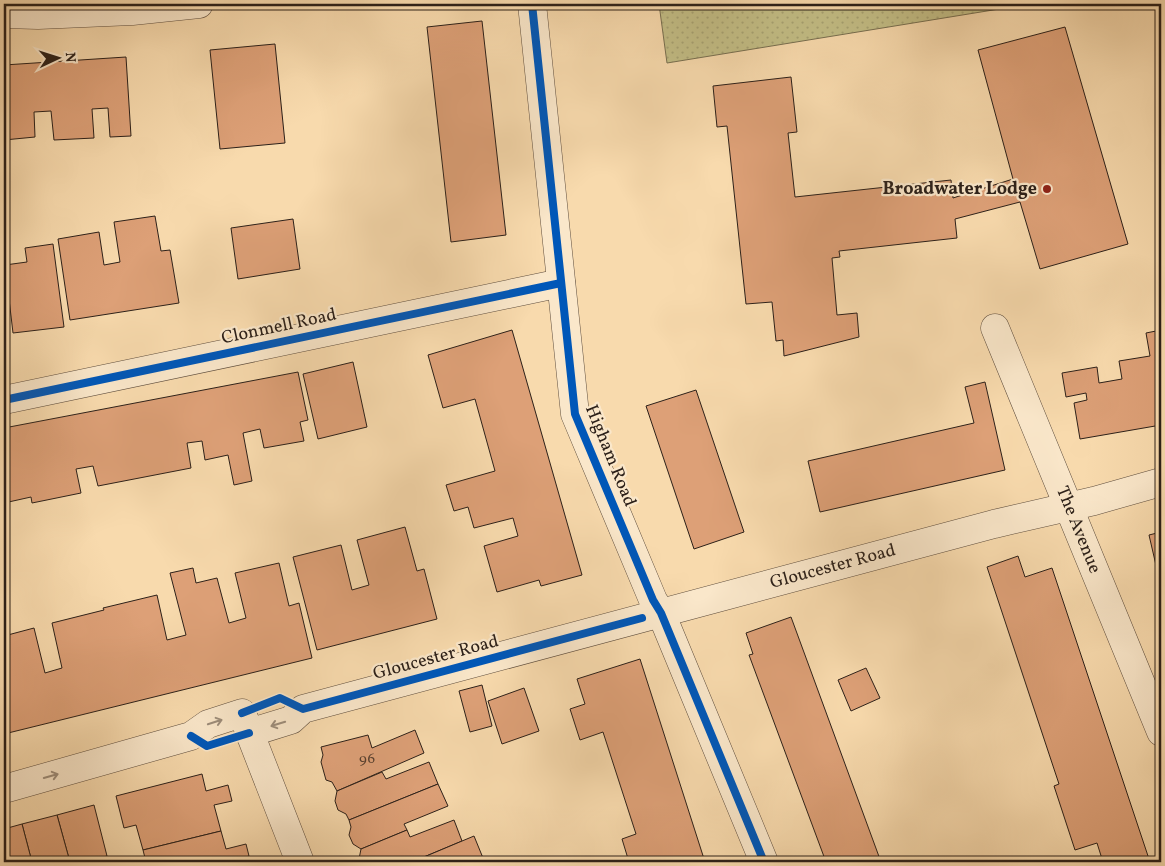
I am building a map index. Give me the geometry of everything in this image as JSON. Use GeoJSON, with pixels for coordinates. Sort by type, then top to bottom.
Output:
{"type":"FeatureCollection","features":[{"type":"Feature","properties":{"kind":"street"},"geometry":{"type":"LineString","coordinates":[[4,14],[132,11],[199,4]]}},
{"type":"Feature","properties":{"kind":"street","name":"Higham Road"},"geometry":{"type":"LineString","coordinates":[[532,4],[575,414],[661,613],[764,862]]}},
{"type":"Feature","properties":{"kind":"street","name":"Clonmell Road"},"geometry":{"type":"LineString","coordinates":[[4,400],[561,283]]}},
{"type":"Feature","properties":{"kind":"street","name":"The Avenue"},"geometry":{"type":"LineString","coordinates":[[995,328],[1161,732]]}},
{"type":"Feature","properties":{"kind":"street","name":"Gloucester Road"},"geometry":{"type":"LineString","coordinates":[[4,789],[191,736],[208,724],[291,720],[303,709],[994,524],[1161,482]]}},
{"type":"Feature","properties":{"kind":"street"},"geometry":{"type":"LineString","coordinates":[[245,723],[300,862]]}},
{"type":"Feature","properties":{"kind":"shaded area"},"geometry":{"type":"Polygon","coordinates":[[[659,4],[1030,4],[667,63],[659,4]]]}},
{"type":"Feature","properties":{"kind":"building"},"geometry":{"type":"Polygon","coordinates":[[[482,21],[506,235],[451,242],[427,27],[482,21]]]}},
{"type":"Feature","properties":{"kind":"building","name":"Broadwater Lodge"},"geometry":{"type":"Polygon","coordinates":[[[1065,27],[1128,244],[1040,269],[1020,202],[955,219],[957,238],[839,251],[840,257],[832,258],[837,315],[857,313],[859,337],[784,356],[783,340],[776,341],[772,302],[746,304],[727,126],[717,127],[713,86],[791,77],[797,132],[788,133],[795,197],[951,180],[953,198],[1013,179],[978,50],[1065,27]]]}},
{"type":"Feature","properties":{"kind":"building"},"geometry":{"type":"Polygon","coordinates":[[[275,44],[285,143],[220,149],[210,50],[275,44]]]}},
{"type":"Feature","properties":{"kind":"building"},"geometry":{"type":"Polygon","coordinates":[[[126,57],[131,136],[110,137],[108,108],[92,109],[94,138],[54,140],[51,111],[34,112],[35,137],[4,140],[4,65],[126,57]]]}},
{"type":"Feature","properties":{"kind":"building"},"geometry":{"type":"Polygon","coordinates":[[[155,216],[161,251],[170,250],[179,303],[70,320],[58,239],[99,232],[104,265],[120,262],[114,222],[155,216]]]}},
{"type":"Feature","properties":{"kind":"building"},"geometry":{"type":"Polygon","coordinates":[[[293,219],[300,269],[238,279],[231,228],[293,219]]]}},
{"type":"Feature","properties":{"kind":"building"},"geometry":{"type":"Polygon","coordinates":[[[53,244],[64,327],[13,333],[5,265],[27,262],[25,248],[53,244]]]}},
{"type":"Feature","properties":{"kind":"building"},"geometry":{"type":"Polygon","coordinates":[[[512,330],[582,575],[541,586],[539,580],[497,592],[484,546],[518,536],[513,518],[474,528],[468,507],[454,511],[446,485],[495,471],[475,399],[443,408],[428,355],[512,330]]]}},
{"type":"Feature","properties":{"kind":"building"},"geometry":{"type":"Polygon","coordinates":[[[1161,330],[1161,425],[1080,439],[1074,403],[1087,400],[1086,393],[1066,397],[1062,373],[1097,367],[1099,383],[1122,379],[1119,361],[1150,356],[1146,333],[1161,330]]]}},
{"type":"Feature","properties":{"kind":"building"},"geometry":{"type":"Polygon","coordinates":[[[353,362],[367,427],[318,439],[303,374],[353,362]]]}},
{"type":"Feature","properties":{"kind":"building"},"geometry":{"type":"Polygon","coordinates":[[[298,372],[308,420],[300,422],[304,441],[264,448],[260,429],[243,433],[252,481],[234,485],[228,455],[205,460],[202,441],[187,443],[191,468],[98,486],[93,466],[76,469],[81,493],[32,503],[31,497],[4,503],[4,428],[298,372]]]}},
{"type":"Feature","properties":{"kind":"building"},"geometry":{"type":"Polygon","coordinates":[[[985,382],[1005,470],[820,512],[808,461],[974,423],[965,387],[985,382]]]}},
{"type":"Feature","properties":{"kind":"building"},"geometry":{"type":"Polygon","coordinates":[[[696,390],[744,532],[694,549],[646,406],[696,390]]]}},
{"type":"Feature","properties":{"kind":"building"},"geometry":{"type":"Polygon","coordinates":[[[405,527],[417,571],[424,569],[437,619],[317,650],[293,557],[341,545],[352,590],[369,585],[357,540],[405,527]]]}},
{"type":"Feature","properties":{"kind":"building"},"geometry":{"type":"Polygon","coordinates":[[[1161,532],[1161,587],[1149,535],[1161,532]]]}},
{"type":"Feature","properties":{"kind":"building"},"geometry":{"type":"Polygon","coordinates":[[[1018,556],[1025,577],[1052,568],[1150,862],[1103,862],[1097,843],[1075,850],[1054,786],[1059,784],[987,567],[1018,556]]]}},
{"type":"Feature","properties":{"kind":"building"},"geometry":{"type":"Polygon","coordinates":[[[279,563],[289,606],[299,603],[312,658],[4,734],[4,636],[34,628],[45,673],[62,668],[52,623],[157,595],[167,640],[186,635],[170,573],[193,568],[196,583],[217,578],[229,623],[246,618],[235,573],[279,563]]]}},
{"type":"Feature","properties":{"kind":"building"},"geometry":{"type":"Polygon","coordinates":[[[791,617],[881,862],[826,862],[749,655],[753,654],[746,633],[791,617]]]}},
{"type":"Feature","properties":{"kind":"building"},"geometry":{"type":"Polygon","coordinates":[[[640,659],[705,862],[629,862],[622,839],[636,834],[603,732],[580,740],[570,709],[585,704],[577,679],[640,659]]]}},
{"type":"Feature","properties":{"kind":"building"},"geometry":{"type":"Polygon","coordinates":[[[866,668],[880,698],[851,711],[838,680],[866,668]]]}},
{"type":"Feature","properties":{"kind":"building"},"geometry":{"type":"Polygon","coordinates":[[[482,685],[492,726],[470,732],[459,691],[482,685]]]}},
{"type":"Feature","properties":{"kind":"building"},"geometry":{"type":"Polygon","coordinates":[[[524,688],[539,731],[502,744],[488,701],[524,688]]]}},
{"type":"Feature","properties":{"kind":"building"},"geometry":{"type":"Polygon","coordinates":[[[415,730],[424,753],[337,791],[332,782],[326,780],[321,762],[323,755],[321,747],[368,735],[372,748],[415,730]]]}},
{"type":"Feature","properties":{"kind":"building"},"geometry":{"type":"Polygon","coordinates":[[[429,762],[438,784],[349,820],[346,814],[338,810],[335,801],[337,791],[382,772],[386,779],[429,762]]]}},
{"type":"Feature","properties":{"kind":"building"},"geometry":{"type":"Polygon","coordinates":[[[202,774],[206,791],[228,785],[232,801],[214,805],[221,831],[143,850],[136,825],[124,828],[116,796],[202,774]]]}},
{"type":"Feature","properties":{"kind":"building"},"geometry":{"type":"Polygon","coordinates":[[[438,784],[448,806],[404,824],[407,830],[361,849],[353,844],[349,835],[351,827],[349,820],[438,784]]]}},
{"type":"Feature","properties":{"kind":"building"},"geometry":{"type":"Polygon","coordinates":[[[94,805],[107,856],[84,862],[70,862],[57,815],[94,805]]]}},
{"type":"Feature","properties":{"kind":"building"},"geometry":{"type":"Polygon","coordinates":[[[57,815],[70,862],[32,862],[22,824],[57,815]]]}},
{"type":"Feature","properties":{"kind":"building"},"geometry":{"type":"Polygon","coordinates":[[[454,820],[462,841],[412,862],[360,862],[361,849],[407,830],[410,837],[454,820]]]}},
{"type":"Feature","properties":{"kind":"building"},"geometry":{"type":"Polygon","coordinates":[[[22,824],[32,862],[4,862],[4,829],[22,824]]]}},
{"type":"Feature","properties":{"kind":"building"},"geometry":{"type":"Polygon","coordinates":[[[221,831],[226,849],[246,844],[249,856],[238,859],[238,862],[146,862],[143,850],[221,831]]]}},
{"type":"Feature","properties":{"kind":"building"},"geometry":{"type":"Polygon","coordinates":[[[474,836],[483,858],[473,862],[412,862],[474,836]]]}},
{"type":"Feature","properties":{"kind":"cycle path"},"geometry":{"type":"LineString","coordinates":[[532,4],[575,414],[653,600],[661,613],[764,862]]}},
{"type":"Feature","properties":{"kind":"cycle path"},"geometry":{"type":"LineString","coordinates":[[4,400],[561,283]]}},
{"type":"Feature","properties":{"kind":"cycle path"},"geometry":{"type":"LineString","coordinates":[[242,713],[280,698],[303,709],[642,618]]}},
{"type":"Feature","properties":{"kind":"cycle path"},"geometry":{"type":"LineString","coordinates":[[191,736],[207,746],[249,733]]}},
{"type":"Feature","properties":{"kind":"place","name":"Broadwater Lodge"},"geometry":{"type":"Point","coordinates":[1047,189]}}]}
